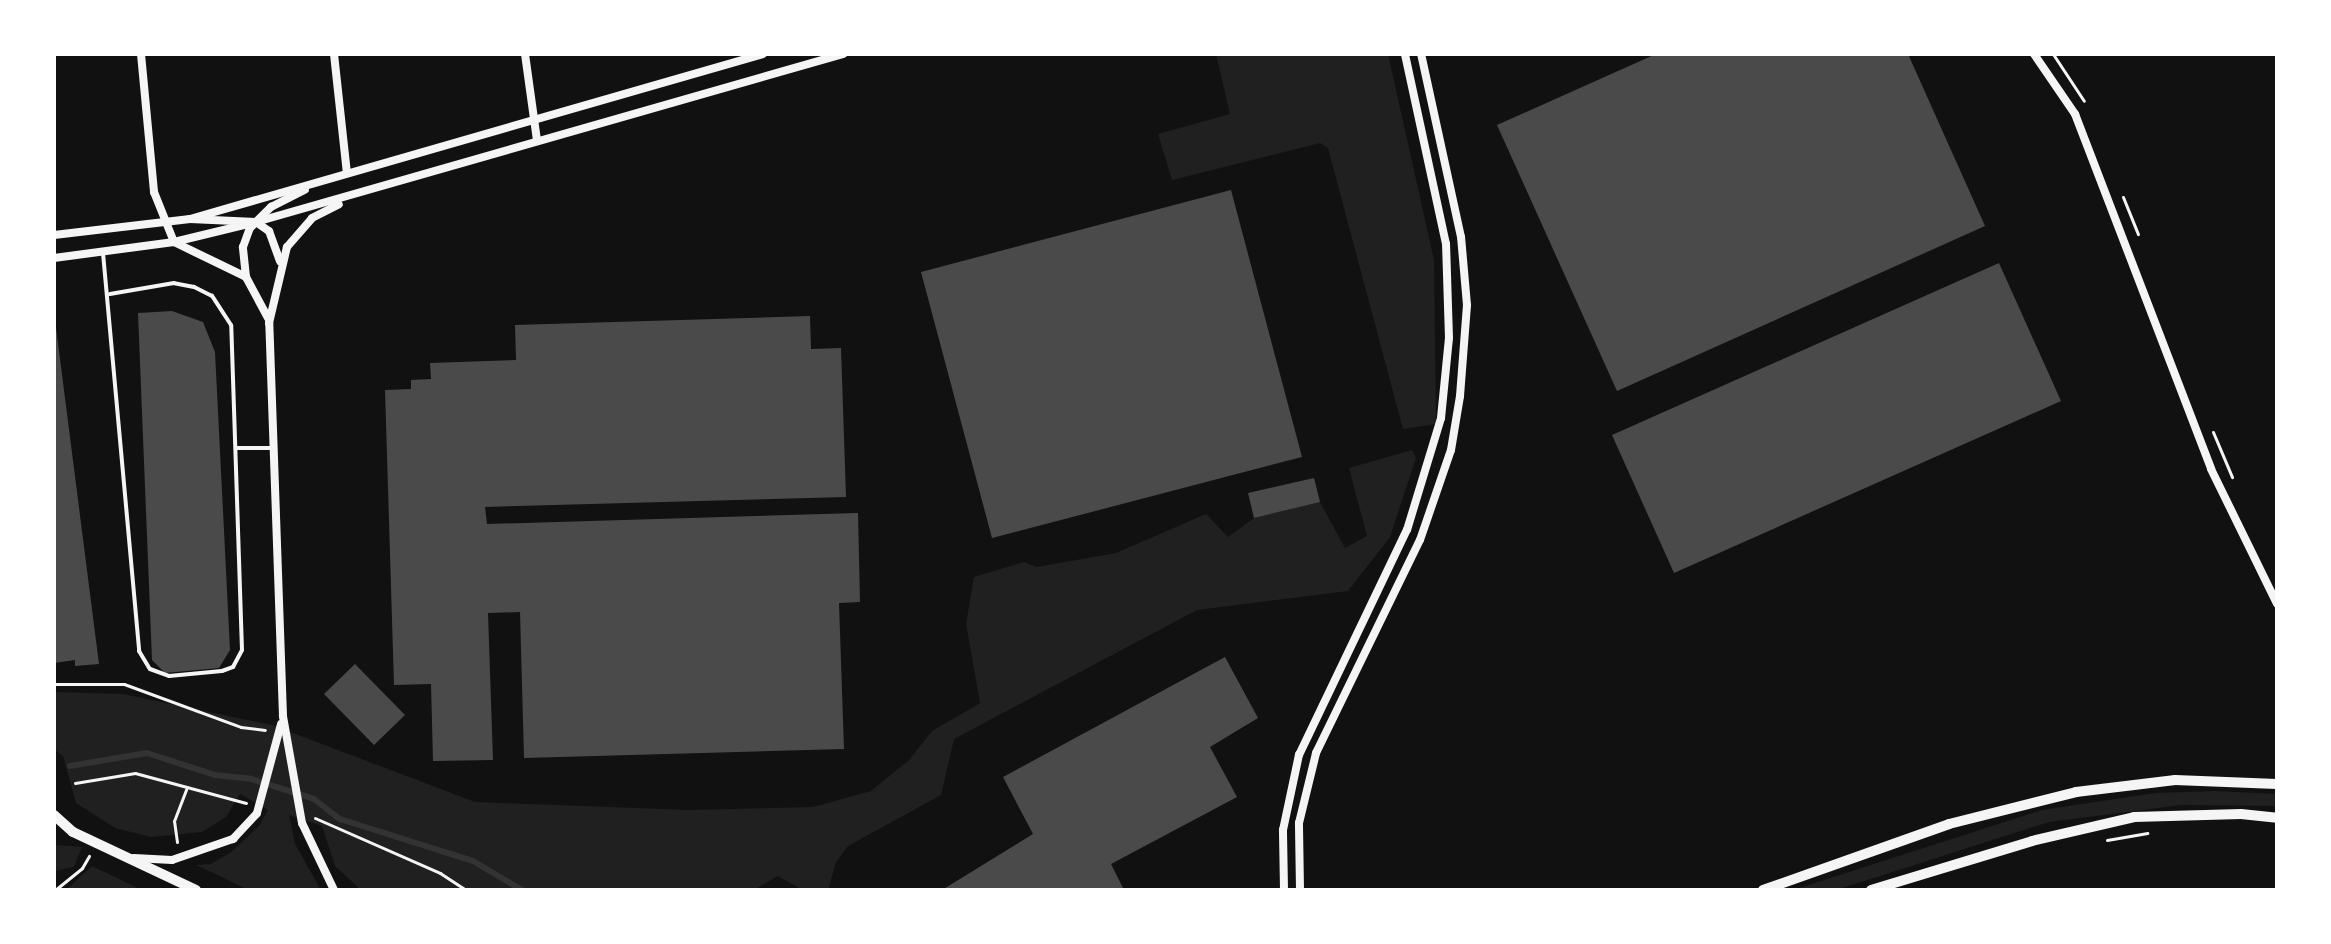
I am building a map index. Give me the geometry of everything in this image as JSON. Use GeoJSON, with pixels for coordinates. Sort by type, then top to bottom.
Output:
{"type":"FeatureCollection","features":[{"type":"Feature","properties":{"kind":"street"},"geometry":{"type":"LineString","coordinates":[[141,54],[154,192],[174,242],[246,277]]}},
{"type":"Feature","properties":{"kind":"street"},"geometry":{"type":"LineString","coordinates":[[334,54],[347,173]]}},
{"type":"Feature","properties":{"kind":"street"},"geometry":{"type":"LineString","coordinates":[[525,54],[537,140]]}},
{"type":"Feature","properties":{"kind":"street"},"geometry":{"type":"LineString","coordinates":[[190,219],[763,54]]}},
{"type":"Feature","properties":{"kind":"street"},"geometry":{"type":"LineString","coordinates":[[54,258],[174,242],[256,222],[843,54]]}},
{"type":"Feature","properties":{"kind":"street"},"geometry":{"type":"LineString","coordinates":[[1284,890],[1283,830],[1299,755],[1407,530],[1441,418],[1449,338],[1446,244],[1405,54]]}},
{"type":"Feature","properties":{"kind":"street"},"geometry":{"type":"LineString","coordinates":[[1300,890],[1299,823],[1316,753],[1420,540],[1451,450],[1460,396],[1467,305],[1461,237],[1421,54]]}},
{"type":"Feature","properties":{"kind":"street"},"geometry":{"type":"LineString","coordinates":[[2034,54],[2075,114],[2211,469],[2277,604]]}},
{"type":"Feature","properties":{"kind":"street"},"geometry":{"type":"LineString","coordinates":[[269,323],[246,277],[243,247],[256,222],[271,207],[318,183]]}},
{"type":"Feature","properties":{"kind":"street"},"geometry":{"type":"LineString","coordinates":[[280,261],[298,230],[357,195]]}},
{"type":"Feature","properties":{"kind":"street"},"geometry":{"type":"LineString","coordinates":[[54,235],[190,219],[256,222],[277,244],[280,261],[269,323],[282,712],[304,819],[334,890]]}},
{"type":"Feature","properties":{"kind":"street"},"geometry":{"type":"LineString","coordinates":[[127,857],[172,860],[205,853],[233,839],[257,808],[273,763],[282,712]]}},
{"type":"Feature","properties":{"kind":"street"},"geometry":{"type":"LineString","coordinates":[[2262,783],[2277,777]]}},
{"type":"Feature","properties":{"kind":"street"},"geometry":{"type":"LineString","coordinates":[[1763,890],[1949,824],[2076,792],[2175,780],[2277,784]]}},
{"type":"Feature","properties":{"kind":"street"},"geometry":{"type":"LineString","coordinates":[[1871,890],[2032,841],[2134,817],[2241,814],[2277,818]]}},
{"type":"Feature","properties":{"kind":"street"},"geometry":{"type":"LineString","coordinates":[[54,815],[73,832],[196,890]]}},
{"type":"Feature","properties":{"kind":"street"},"geometry":{"type":"LineString","coordinates":[[54,832],[73,832]]}},
{"type":"Feature","properties":{"kind":"lane"},"geometry":{"type":"LineString","coordinates":[[103,253],[110,294],[139,651],[145,665],[159,674],[222,671],[240,659],[233,341],[225,311],[212,296],[174,283],[110,294]]}},
{"type":"Feature","properties":{"kind":"lane"},"geometry":{"type":"LineString","coordinates":[[237,448],[272,448]]}},
{"type":"Feature","properties":{"kind":"path"},"geometry":{"type":"LineString","coordinates":[[54,684],[124,684],[253,731],[270,728],[275,709],[282,712]]}},
{"type":"Feature","properties":{"kind":"path"},"geometry":{"type":"LineString","coordinates":[[75,783],[135,773],[257,808]]}},
{"type":"Feature","properties":{"kind":"path"},"geometry":{"type":"LineString","coordinates":[[177,845],[174,821],[186,789]]}},
{"type":"Feature","properties":{"kind":"path"},"geometry":{"type":"LineString","coordinates":[[304,819],[440,873],[466,890]]}},
{"type":"Feature","properties":{"kind":"path"},"geometry":{"type":"LineString","coordinates":[[2095,842],[2151,832]]}},
{"type":"Feature","properties":{"kind":"path"},"geometry":{"type":"LineString","coordinates":[[55,890],[82,868],[96,843]]}},
{"type":"Feature","properties":{"kind":"shaded area"},"geometry":{"type":"Polygon","coordinates":[[[1216,54],[1388,54],[1434,260],[1436,424],[1403,429],[1328,148],[1320,143],[1172,180],[1158,134],[1230,114],[1216,54]]]}},
{"type":"Feature","properties":{"kind":"shaded area"},"geometry":{"type":"Polygon","coordinates":[[[1412,450],[1416,458],[1390,537],[1348,591],[1197,610],[954,739],[941,795],[848,846],[836,862],[828,890],[803,890],[778,876],[754,890],[361,890],[335,866],[322,826],[289,815],[295,844],[321,890],[249,890],[196,865],[211,864],[230,853],[259,826],[268,810],[240,794],[226,817],[202,832],[151,837],[115,828],[76,803],[63,756],[54,749],[54,692],[123,694],[272,725],[475,802],[689,810],[813,807],[871,791],[909,760],[932,731],[980,703],[966,624],[974,577],[1024,562],[1037,567],[1116,553],[1206,514],[1228,537],[1254,518],[1320,502],[1345,548],[1367,536],[1349,468],[1412,450]]]}},
{"type":"Feature","properties":{"kind":"shaded area"},"geometry":{"type":"Polygon","coordinates":[[[2214,791],[2277,794],[2277,806],[2181,805],[2049,822],[1836,890],[1793,890],[2042,810],[2155,793],[2214,791]]]}},
{"type":"Feature","properties":{"kind":"shaded area"},"geometry":{"type":"Polygon","coordinates":[[[54,845],[82,847],[74,867],[54,871],[54,845]]]}},
{"type":"Feature","properties":{"kind":"shaded area"},"geometry":{"type":"Polygon","coordinates":[[[92,866],[142,890],[66,890],[92,866]]]}},
{"type":"Feature","properties":{"kind":"building"},"geometry":{"type":"Polygon","coordinates":[[[1656,54],[1908,54],[1985,226],[1617,391],[1497,125],[1656,54]]]}},
{"type":"Feature","properties":{"kind":"building"},"geometry":{"type":"Polygon","coordinates":[[[1231,190],[1302,457],[992,538],[921,272],[1231,190]]]}},
{"type":"Feature","properties":{"kind":"building"},"geometry":{"type":"Polygon","coordinates":[[[1999,263],[2061,401],[1674,573],[1612,435],[1999,263]]]}},
{"type":"Feature","properties":{"kind":"building"},"geometry":{"type":"Polygon","coordinates":[[[172,311],[203,322],[215,352],[230,650],[219,668],[165,673],[152,660],[138,313],[172,311]]]}},
{"type":"Feature","properties":{"kind":"building"},"geometry":{"type":"Polygon","coordinates":[[[54,312],[99,664],[75,666],[75,660],[54,663],[54,312]]]}},
{"type":"Feature","properties":{"kind":"building"},"geometry":{"type":"Polygon","coordinates":[[[810,316],[811,349],[841,348],[846,497],[485,507],[487,524],[858,513],[860,602],[839,603],[844,749],[524,758],[520,612],[488,613],[493,760],[433,761],[431,684],[394,685],[385,390],[411,389],[411,380],[431,379],[430,363],[516,360],[515,325],[810,316]]]}},
{"type":"Feature","properties":{"kind":"building"},"geometry":{"type":"Polygon","coordinates":[[[1314,478],[1320,502],[1254,518],[1248,493],[1314,478]]]}},
{"type":"Feature","properties":{"kind":"building"},"geometry":{"type":"Polygon","coordinates":[[[1225,657],[1258,718],[1210,747],[1237,797],[1111,864],[1124,890],[942,890],[1033,834],[1003,777],[1225,657]]]}},
{"type":"Feature","properties":{"kind":"building"},"geometry":{"type":"Polygon","coordinates":[[[355,664],[405,715],[374,745],[324,694],[355,664]]]}},
{"type":"Feature","properties":{"kind":"waterway"},"geometry":{"type":"LineString","coordinates":[[70,766],[147,753],[215,775],[251,779],[314,799],[340,819],[473,861],[522,890]]}}]}
